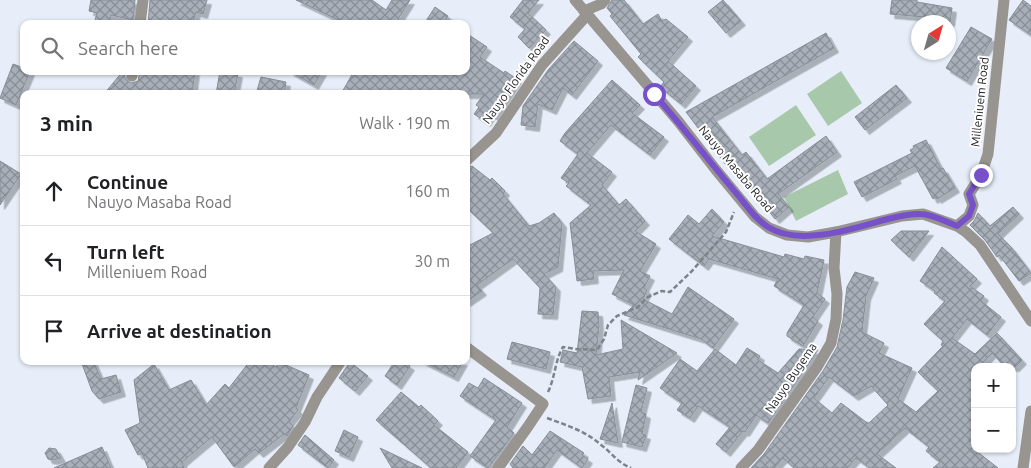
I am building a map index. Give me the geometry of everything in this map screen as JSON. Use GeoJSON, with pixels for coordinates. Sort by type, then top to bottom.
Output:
{"type":"FeatureCollection","features":[{"type":"Feature","properties":{"kind":"street"},"geometry":{"type":"LineString","coordinates":[[140,20],[143,0]]}},
{"type":"Feature","properties":{"kind":"street","name":"Nauyo Masaba Road"},"geometry":{"type":"LineString","coordinates":[[575,0],[678,121],[755,216],[769,228],[787,235],[808,236],[836,232],[902,216],[923,214],[957,226],[980,245],[1031,321]]}},
{"type":"Feature","properties":{"kind":"street"},"geometry":{"type":"LineString","coordinates":[[586,13],[605,0]]}},
{"type":"Feature","properties":{"kind":"street","name":"Milleniuem Road"},"geometry":{"type":"LineString","coordinates":[[957,226],[969,216],[973,205],[969,194],[981,175],[988,154],[1004,0]]}},
{"type":"Feature","properties":{"kind":"street","name":"Nauyo Florida Road"},"geometry":{"type":"LineString","coordinates":[[470,157],[496,133],[542,65],[586,13]]}},
{"type":"Feature","properties":{"kind":"street","name":"Nauyo Bugema"},"geometry":{"type":"LineString","coordinates":[[741,468],[758,450],[817,367],[831,343],[836,319],[837,294],[834,268],[836,232]]}},
{"type":"Feature","properties":{"kind":"street"},"geometry":{"type":"LineString","coordinates":[[470,350],[543,404],[498,468]]}},
{"type":"Feature","properties":{"kind":"street"},"geometry":{"type":"LineString","coordinates":[[268,468],[288,447],[304,422],[317,396],[338,365]]}},
{"type":"Feature","properties":{"kind":"street"},"geometry":{"type":"LineString","coordinates":[[1023,468],[1031,410]]}},
{"type":"Feature","properties":{"kind":"path"},"geometry":{"type":"LineString","coordinates":[[631,468],[625,466],[600,443],[581,431],[543,417],[543,404],[553,382],[559,353],[563,347],[597,350],[604,340],[608,325],[617,316],[638,307],[648,297],[662,291],[670,292],[692,271],[726,232],[740,198]]}},
{"type":"Feature","properties":{"kind":"green space"},"geometry":{"type":"Polygon","coordinates":[[[841,71],[862,103],[828,126],[807,94],[841,71]]]}},
{"type":"Feature","properties":{"kind":"green space"},"geometry":{"type":"Polygon","coordinates":[[[796,105],[816,135],[769,166],[749,137],[796,105]]]}},
{"type":"Feature","properties":{"kind":"green space"},"geometry":{"type":"Polygon","coordinates":[[[838,170],[848,194],[796,221],[784,197],[838,170]]]}},
{"type":"Feature","properties":{"kind":"building"},"geometry":{"type":"Polygon","coordinates":[[[91,0],[135,0],[133,20],[111,15],[110,20],[95,20],[97,13],[89,11],[91,0]]]}},
{"type":"Feature","properties":{"kind":"building"},"geometry":{"type":"Polygon","coordinates":[[[150,0],[207,0],[203,14],[196,12],[193,20],[148,20],[150,0]]]}},
{"type":"Feature","properties":{"kind":"building"},"geometry":{"type":"Polygon","coordinates":[[[296,0],[372,0],[386,10],[392,0],[410,0],[398,19],[399,20],[338,20],[296,0]]]}},
{"type":"Feature","properties":{"kind":"building"},"geometry":{"type":"Polygon","coordinates":[[[523,0],[539,0],[528,13],[546,30],[529,48],[518,37],[525,29],[510,17],[523,0]]]}},
{"type":"Feature","properties":{"kind":"building"},"geometry":{"type":"Polygon","coordinates":[[[612,0],[624,0],[643,24],[658,14],[662,21],[666,19],[688,37],[668,61],[696,86],[681,104],[660,87],[664,82],[638,57],[641,54],[610,16],[612,14],[607,8],[612,0]]]}},
{"type":"Feature","properties":{"kind":"building"},"geometry":{"type":"Polygon","coordinates":[[[723,0],[741,21],[726,33],[708,12],[723,0]]]}},
{"type":"Feature","properties":{"kind":"building"},"geometry":{"type":"Polygon","coordinates":[[[892,0],[917,0],[917,2],[952,8],[951,15],[890,14],[892,0]]]}},
{"type":"Feature","properties":{"kind":"building"},"geometry":{"type":"Polygon","coordinates":[[[1023,0],[1031,6],[1031,35],[1009,20],[1023,0]]]}},
{"type":"Feature","properties":{"kind":"building"},"geometry":{"type":"Polygon","coordinates":[[[435,7],[448,16],[446,20],[427,20],[435,7]]]}},
{"type":"Feature","properties":{"kind":"building"},"geometry":{"type":"Polygon","coordinates":[[[971,27],[992,39],[967,81],[946,68],[951,60],[956,60],[956,52],[971,27]]]}},
{"type":"Feature","properties":{"kind":"building"},"geometry":{"type":"Polygon","coordinates":[[[826,33],[834,48],[712,117],[742,155],[746,152],[767,179],[826,136],[837,152],[778,194],[789,207],[775,219],[733,165],[729,169],[686,112],[826,33]]]}},
{"type":"Feature","properties":{"kind":"building"},"geometry":{"type":"Polygon","coordinates":[[[470,36],[487,47],[480,57],[517,79],[493,116],[491,114],[486,122],[474,114],[479,107],[476,105],[484,94],[470,94],[470,90],[343,90],[352,75],[470,75],[470,36]]]}},
{"type":"Feature","properties":{"kind":"building"},"geometry":{"type":"Polygon","coordinates":[[[574,41],[598,61],[572,95],[563,88],[552,110],[538,104],[535,127],[521,125],[523,106],[548,70],[574,41]]]}},
{"type":"Feature","properties":{"kind":"building"},"geometry":{"type":"Polygon","coordinates":[[[13,64],[20,67],[20,75],[28,75],[22,90],[20,90],[16,105],[0,98],[13,64]]]}},
{"type":"Feature","properties":{"kind":"building"},"geometry":{"type":"Polygon","coordinates":[[[120,75],[125,75],[125,79],[131,83],[138,81],[139,75],[194,75],[193,90],[107,90],[120,75]]]}},
{"type":"Feature","properties":{"kind":"building"},"geometry":{"type":"Polygon","coordinates":[[[219,75],[238,75],[235,90],[217,90],[219,75]]]}},
{"type":"Feature","properties":{"kind":"building"},"geometry":{"type":"Polygon","coordinates":[[[296,75],[320,75],[314,85],[296,75]]]}},
{"type":"Feature","properties":{"kind":"building"},"geometry":{"type":"Polygon","coordinates":[[[261,77],[286,82],[285,90],[257,90],[261,77]]]}},
{"type":"Feature","properties":{"kind":"building"},"geometry":{"type":"Polygon","coordinates":[[[612,80],[640,105],[632,113],[664,137],[650,155],[611,125],[587,153],[612,172],[602,185],[619,205],[626,199],[645,221],[635,231],[656,244],[640,271],[650,276],[644,288],[647,290],[643,299],[672,314],[688,287],[734,319],[713,348],[701,339],[624,315],[634,305],[612,294],[624,270],[593,271],[594,279],[577,281],[570,223],[591,205],[566,186],[569,183],[561,178],[578,154],[560,141],[612,80]]]}},
{"type":"Feature","properties":{"kind":"building"},"geometry":{"type":"Polygon","coordinates":[[[896,85],[907,98],[865,130],[855,117],[896,85]]]}},
{"type":"Feature","properties":{"kind":"building"},"geometry":{"type":"Polygon","coordinates":[[[926,140],[941,169],[943,168],[955,188],[937,199],[936,197],[933,199],[915,166],[895,176],[897,179],[862,197],[854,182],[912,153],[910,150],[914,148],[913,146],[926,140]]]}},
{"type":"Feature","properties":{"kind":"building"},"geometry":{"type":"Polygon","coordinates":[[[0,161],[20,173],[20,175],[0,205],[0,161]]]}},
{"type":"Feature","properties":{"kind":"building"},"geometry":{"type":"Polygon","coordinates":[[[472,166],[490,180],[492,178],[505,191],[503,194],[529,226],[539,223],[554,213],[562,223],[558,267],[544,274],[556,287],[553,315],[538,314],[540,288],[513,259],[477,285],[482,291],[470,299],[470,245],[493,233],[470,211],[470,167],[472,166]]]}},
{"type":"Feature","properties":{"kind":"building"},"geometry":{"type":"Polygon","coordinates":[[[1013,207],[1019,214],[998,234],[1011,247],[1031,273],[1019,281],[999,255],[997,257],[985,240],[970,225],[978,213],[990,226],[1013,207]]]}},
{"type":"Feature","properties":{"kind":"building"},"geometry":{"type":"Polygon","coordinates":[[[712,209],[724,222],[712,236],[784,257],[785,254],[804,259],[805,256],[824,260],[817,293],[825,299],[813,317],[818,321],[803,346],[787,336],[787,333],[804,305],[774,286],[778,279],[709,259],[704,266],[669,239],[688,215],[699,224],[712,209]]]}},
{"type":"Feature","properties":{"kind":"building"},"geometry":{"type":"Polygon","coordinates":[[[901,231],[929,231],[909,257],[891,240],[901,231]]]}},
{"type":"Feature","properties":{"kind":"building"},"geometry":{"type":"Polygon","coordinates":[[[942,247],[977,279],[970,286],[984,296],[981,301],[1001,317],[987,335],[967,319],[952,338],[975,354],[997,333],[1022,360],[1016,366],[1016,363],[1001,363],[992,353],[982,363],[971,363],[971,453],[979,453],[998,468],[933,468],[940,462],[926,451],[929,447],[905,428],[877,454],[896,468],[870,468],[856,458],[847,468],[794,468],[783,458],[774,468],[751,468],[764,454],[823,371],[837,347],[847,287],[855,272],[874,278],[866,296],[862,332],[884,343],[879,353],[912,368],[898,399],[916,412],[938,391],[918,372],[943,346],[941,345],[943,341],[924,324],[945,301],[934,293],[935,291],[920,281],[942,247]],[[829,377],[814,398],[832,413],[841,403],[869,423],[888,405],[871,386],[854,396],[829,377]]]}},
{"type":"Feature","properties":{"kind":"building"},"geometry":{"type":"Polygon","coordinates":[[[582,311],[598,312],[599,326],[596,355],[623,349],[621,320],[677,353],[638,380],[640,372],[609,377],[611,396],[588,399],[582,367],[560,362],[563,350],[577,353],[582,311]]]}},
{"type":"Feature","properties":{"kind":"building"},"geometry":{"type":"Polygon","coordinates":[[[512,342],[550,352],[546,369],[507,359],[512,342]]]}},
{"type":"Feature","properties":{"kind":"building"},"geometry":{"type":"Polygon","coordinates":[[[747,348],[760,356],[758,360],[778,373],[799,349],[818,350],[768,423],[756,415],[745,432],[743,431],[726,452],[716,444],[730,427],[698,406],[690,418],[677,410],[682,403],[660,388],[680,359],[697,371],[715,349],[736,365],[747,348]]]}},
{"type":"Feature","properties":{"kind":"building"},"geometry":{"type":"Polygon","coordinates":[[[82,365],[95,365],[101,379],[116,375],[121,392],[99,399],[92,391],[82,365]]]}},
{"type":"Feature","properties":{"kind":"building"},"geometry":{"type":"Polygon","coordinates":[[[155,365],[169,390],[191,380],[206,405],[225,384],[229,388],[247,365],[273,365],[276,367],[277,365],[286,365],[309,375],[296,408],[298,410],[289,422],[293,426],[287,436],[284,434],[259,453],[255,449],[234,467],[212,437],[182,462],[184,468],[148,468],[142,453],[138,455],[125,430],[140,423],[134,380],[155,365]]]}},
{"type":"Feature","properties":{"kind":"building"},"geometry":{"type":"Polygon","coordinates":[[[348,365],[354,365],[368,376],[355,391],[339,378],[348,365]]]}},
{"type":"Feature","properties":{"kind":"building"},"geometry":{"type":"Polygon","coordinates":[[[392,365],[410,366],[397,385],[385,376],[392,365]]]}},
{"type":"Feature","properties":{"kind":"building"},"geometry":{"type":"Polygon","coordinates":[[[430,365],[461,365],[454,377],[430,365]]]}},
{"type":"Feature","properties":{"kind":"building"},"geometry":{"type":"Polygon","coordinates":[[[484,378],[522,403],[507,427],[514,433],[488,468],[470,456],[496,420],[460,396],[469,383],[478,388],[484,378]]]}},
{"type":"Feature","properties":{"kind":"building"},"geometry":{"type":"Polygon","coordinates":[[[636,385],[647,388],[641,412],[646,414],[642,434],[646,435],[642,447],[622,442],[636,385]]]}},
{"type":"Feature","properties":{"kind":"building"},"geometry":{"type":"Polygon","coordinates":[[[401,392],[419,407],[421,405],[438,421],[434,425],[468,452],[456,468],[431,468],[376,420],[401,392]]]}},
{"type":"Feature","properties":{"kind":"building"},"geometry":{"type":"Polygon","coordinates":[[[612,403],[618,443],[600,439],[612,403]]]}},
{"type":"Feature","properties":{"kind":"building"},"geometry":{"type":"Polygon","coordinates":[[[344,430],[358,437],[349,457],[335,451],[344,430]]]}},
{"type":"Feature","properties":{"kind":"building"},"geometry":{"type":"Polygon","coordinates":[[[550,431],[584,453],[582,455],[588,459],[582,468],[557,450],[544,468],[513,468],[510,464],[523,446],[532,455],[550,431]]]}},
{"type":"Feature","properties":{"kind":"building"},"geometry":{"type":"Polygon","coordinates":[[[305,435],[334,460],[328,468],[298,445],[305,435]]]}},
{"type":"Feature","properties":{"kind":"building"},"geometry":{"type":"Polygon","coordinates":[[[102,447],[111,468],[54,468],[102,447]]]}},
{"type":"Feature","properties":{"kind":"building"},"geometry":{"type":"Polygon","coordinates":[[[49,448],[56,449],[61,458],[48,459],[45,453],[49,448]]]}},
{"type":"Feature","properties":{"kind":"building"},"geometry":{"type":"Polygon","coordinates":[[[380,448],[422,468],[392,468],[380,448]]]}},
{"type":"Feature","properties":{"kind":"route"},"geometry":{"type":"LineString","coordinates":[[654,94],[755,216],[769,228],[787,235],[808,236],[836,232],[902,216],[923,214],[957,226],[969,216],[973,205],[969,194],[981,175]]}}]}
